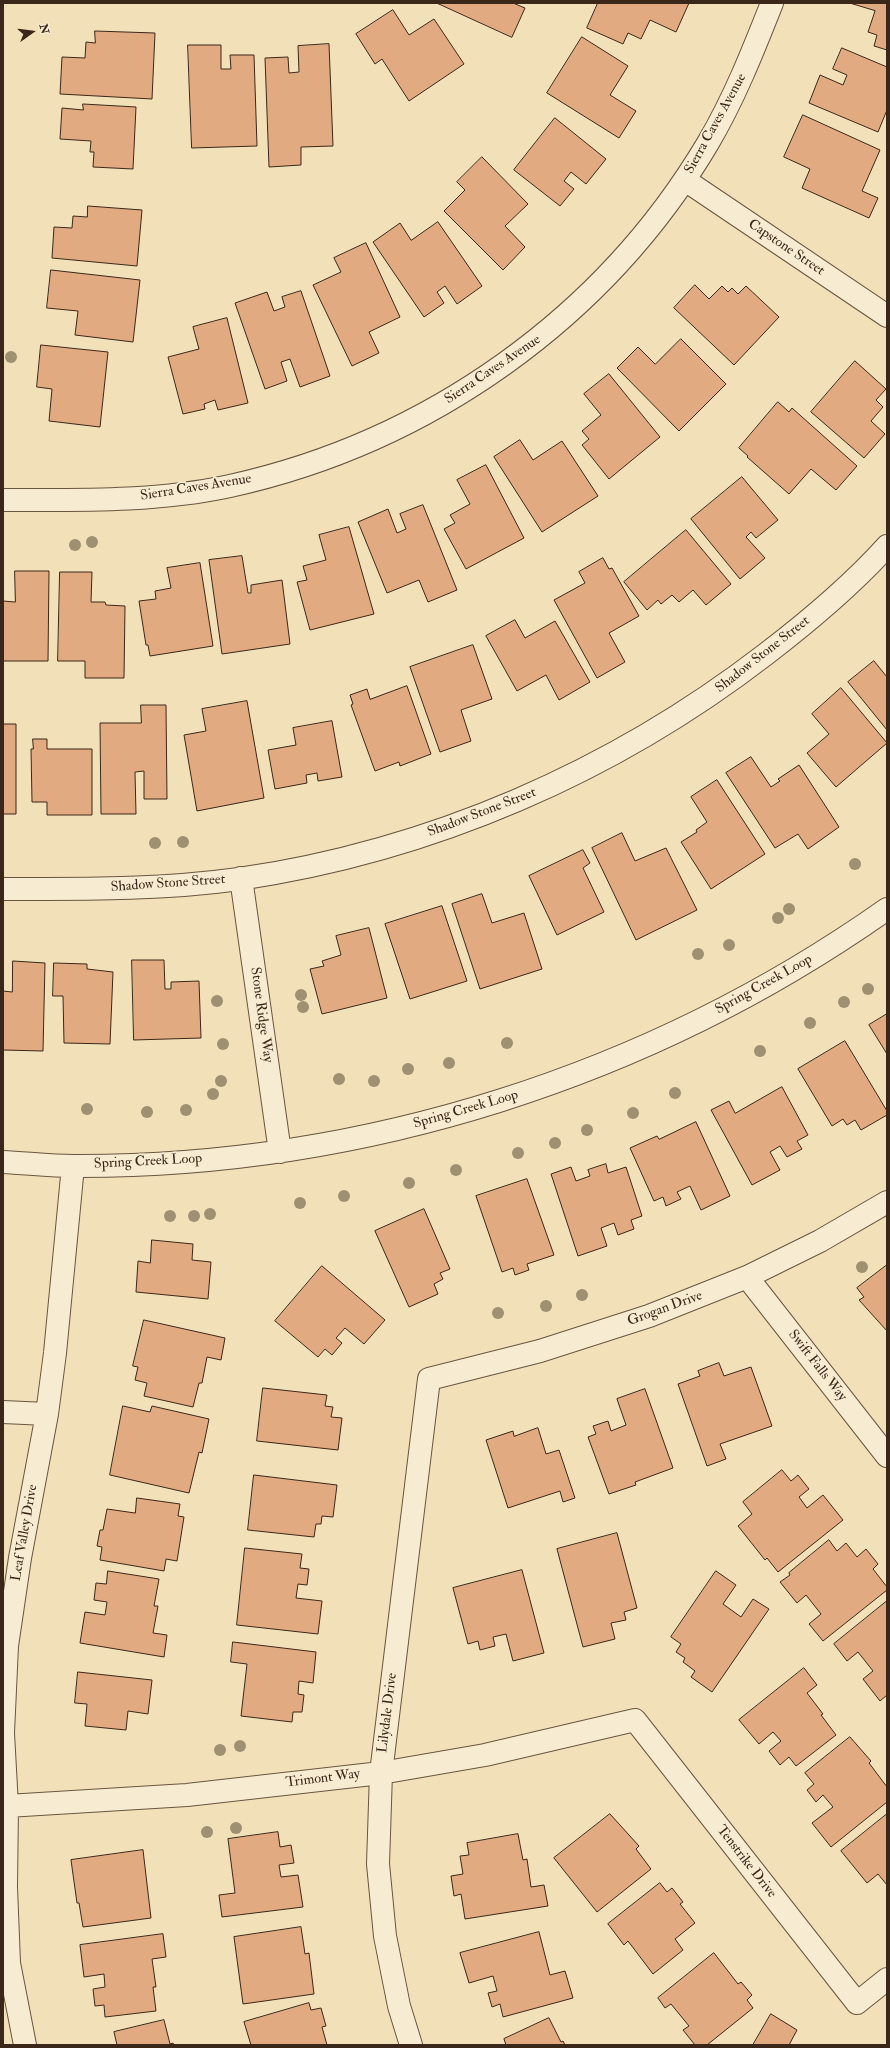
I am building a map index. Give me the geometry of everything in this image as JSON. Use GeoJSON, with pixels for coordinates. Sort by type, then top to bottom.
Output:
{"type":"FeatureCollection","features":[{"type":"Feature","properties":{"kind":"street","name":"Sierra Caves Avenue"},"geometry":{"type":"LineString","coordinates":[[3,500],[80,500],[154,497],[229,486],[294,469],[354,448],[415,420],[479,383],[540,338],[576,307],[639,241],[685,180],[710,141],[744,74],[772,3]]}},
{"type":"Feature","properties":{"kind":"street","name":"Capstone Street"},"geometry":{"type":"LineString","coordinates":[[685,180],[887,316]]}},
{"type":"Feature","properties":{"kind":"street","name":"Shadow Stone Street"},"geometry":{"type":"LineString","coordinates":[[3,889],[116,889],[241,878],[337,860],[430,834],[502,808],[573,776],[658,730],[724,687],[801,627],[873,562],[887,546]]}},
{"type":"Feature","properties":{"kind":"street","name":"Stone Ridge Way"},"geometry":{"type":"LineString","coordinates":[[241,878],[280,1152]]}},
{"type":"Feature","properties":{"kind":"street","name":"Spring Creek Loop"},"geometry":{"type":"LineString","coordinates":[[3,1162],[73,1166],[184,1162],[280,1152],[377,1135],[463,1113],[562,1081],[652,1045],[760,990],[843,940],[887,909]]}},
{"type":"Feature","properties":{"kind":"street","name":"Leaf Valley Drive"},"geometry":{"type":"LineString","coordinates":[[25,2045],[9,1963],[6,1887],[7,1806],[3,1733],[7,1646],[20,1558],[47,1414],[56,1353],[73,1166]]}},
{"type":"Feature","properties":{"kind":"street","name":"Grogan Drive"},"geometry":{"type":"LineString","coordinates":[[429,1379],[555,1346],[649,1316],[747,1277],[820,1241],[887,1202]]}},
{"type":"Feature","properties":{"kind":"street","name":"Swift Falls Way"},"geometry":{"type":"LineString","coordinates":[[747,1277],[887,1456]]}},
{"type":"Feature","properties":{"kind":"street","name":"Lilydale Drive"},"geometry":{"type":"LineString","coordinates":[[411,2045],[399,2006],[385,1936],[378,1864],[380,1773],[429,1379]]}},
{"type":"Feature","properties":{"kind":"street"},"geometry":{"type":"LineString","coordinates":[[3,1412],[47,1414]]}},
{"type":"Feature","properties":{"kind":"street","name":"Trimont Way"},"geometry":{"type":"LineString","coordinates":[[7,1806],[188,1795],[380,1773],[485,1755],[635,1720]]}},
{"type":"Feature","properties":{"kind":"street","name":"Tenstrike Drive"},"geometry":{"type":"LineString","coordinates":[[635,1720],[857,2003],[887,1979]]}},
{"type":"Feature","properties":{"kind":"building"},"geometry":{"type":"Polygon","coordinates":[[[437,3],[513,3],[525,8],[512,37],[437,3]]]}},
{"type":"Feature","properties":{"kind":"building"},"geometry":{"type":"Polygon","coordinates":[[[598,3],[689,3],[676,32],[650,20],[641,39],[628,33],[623,44],[587,28],[598,3]]]}},
{"type":"Feature","properties":{"kind":"building"},"geometry":{"type":"Polygon","coordinates":[[[850,3],[887,3],[887,50],[874,46],[877,35],[868,32],[875,11],[850,3]]]}},
{"type":"Feature","properties":{"kind":"building"},"geometry":{"type":"Polygon","coordinates":[[[393,10],[409,35],[434,19],[464,64],[409,101],[382,59],[375,64],[356,34],[393,10]]]}},
{"type":"Feature","properties":{"kind":"building"},"geometry":{"type":"Polygon","coordinates":[[[95,31],[155,33],[152,99],[60,94],[62,57],[85,58],[86,42],[95,43],[95,31]]]}},
{"type":"Feature","properties":{"kind":"building"},"geometry":{"type":"Polygon","coordinates":[[[582,37],[628,66],[610,95],[636,111],[619,138],[547,93],[582,37]]]}},
{"type":"Feature","properties":{"kind":"building"},"geometry":{"type":"Polygon","coordinates":[[[329,44],[333,146],[301,147],[301,165],[269,167],[265,58],[288,57],[289,73],[299,72],[298,46],[329,44]]]}},
{"type":"Feature","properties":{"kind":"building"},"geometry":{"type":"Polygon","coordinates":[[[188,45],[221,45],[221,69],[231,69],[230,55],[254,55],[257,146],[192,148],[188,45]]]}},
{"type":"Feature","properties":{"kind":"building"},"geometry":{"type":"Polygon","coordinates":[[[842,48],[887,67],[887,110],[878,132],[809,103],[820,75],[843,85],[847,75],[833,69],[842,48]]]}},
{"type":"Feature","properties":{"kind":"building"},"geometry":{"type":"Polygon","coordinates":[[[83,104],[136,107],[133,169],[93,167],[94,152],[90,152],[91,141],[60,139],[62,108],[83,110],[83,104]]]}},
{"type":"Feature","properties":{"kind":"building"},"geometry":{"type":"Polygon","coordinates":[[[803,115],[880,150],[862,191],[878,198],[869,218],[802,188],[810,169],[784,157],[803,115]]]}},
{"type":"Feature","properties":{"kind":"building"},"geometry":{"type":"Polygon","coordinates":[[[555,118],[606,159],[586,184],[571,172],[564,181],[574,189],[560,206],[514,170],[555,118]]]}},
{"type":"Feature","properties":{"kind":"building"},"geometry":{"type":"Polygon","coordinates":[[[482,157],[528,204],[505,226],[525,247],[503,270],[444,211],[465,190],[457,182],[482,157]]]}},
{"type":"Feature","properties":{"kind":"building"},"geometry":{"type":"Polygon","coordinates":[[[88,206],[142,210],[137,266],[52,258],[54,227],[72,228],[73,216],[87,217],[88,206]]]}},
{"type":"Feature","properties":{"kind":"building"},"geometry":{"type":"Polygon","coordinates":[[[438,222],[482,286],[457,304],[445,286],[437,292],[444,303],[424,317],[373,242],[400,223],[411,240],[438,222]]]}},
{"type":"Feature","properties":{"kind":"building"},"geometry":{"type":"Polygon","coordinates":[[[366,243],[400,317],[369,332],[379,353],[352,366],[313,285],[341,272],[334,258],[366,243]]]}},
{"type":"Feature","properties":{"kind":"building"},"geometry":{"type":"Polygon","coordinates":[[[51,270],[140,280],[133,342],[75,335],[78,311],[47,308],[51,270]]]}},
{"type":"Feature","properties":{"kind":"building"},"geometry":{"type":"Polygon","coordinates":[[[695,285],[709,299],[722,286],[728,292],[732,288],[738,294],[746,286],[779,317],[734,365],[674,308],[695,285]]]}},
{"type":"Feature","properties":{"kind":"building"},"geometry":{"type":"Polygon","coordinates":[[[301,291],[330,376],[300,387],[290,359],[281,362],[287,381],[265,389],[235,303],[267,292],[274,311],[285,307],[282,297],[301,291]]]}},
{"type":"Feature","properties":{"kind":"building"},"geometry":{"type":"Polygon","coordinates":[[[227,318],[248,403],[218,410],[215,400],[204,404],[205,409],[183,414],[168,357],[199,349],[193,327],[227,318]]]}},
{"type":"Feature","properties":{"kind":"building"},"geometry":{"type":"Polygon","coordinates":[[[681,339],[726,384],[679,431],[617,368],[638,347],[655,364],[681,339]]]}},
{"type":"Feature","properties":{"kind":"building"},"geometry":{"type":"Polygon","coordinates":[[[41,345],[108,352],[100,427],[49,421],[52,389],[37,387],[41,345]]]}},
{"type":"Feature","properties":{"kind":"building"},"geometry":{"type":"Polygon","coordinates":[[[855,361],[886,389],[876,400],[883,407],[871,421],[885,434],[864,458],[811,412],[855,361]]]}},
{"type":"Feature","properties":{"kind":"building"},"geometry":{"type":"Polygon","coordinates":[[[609,374],[660,437],[609,479],[582,445],[589,439],[582,431],[601,415],[584,394],[609,374]]]}},
{"type":"Feature","properties":{"kind":"building"},"geometry":{"type":"Polygon","coordinates":[[[778,402],[789,412],[792,408],[857,466],[836,490],[811,469],[789,494],[747,457],[748,456],[739,448],[778,402]]]}},
{"type":"Feature","properties":{"kind":"building"},"geometry":{"type":"Polygon","coordinates":[[[520,440],[533,460],[562,441],[598,496],[542,532],[494,457],[520,440]]]}},
{"type":"Feature","properties":{"kind":"building"},"geometry":{"type":"Polygon","coordinates":[[[486,465],[524,538],[466,569],[444,529],[455,523],[450,515],[470,504],[457,480],[486,465]]]}},
{"type":"Feature","properties":{"kind":"building"},"geometry":{"type":"Polygon","coordinates":[[[742,477],[778,520],[756,538],[751,532],[746,537],[765,558],[740,579],[691,519],[742,477]]]}},
{"type":"Feature","properties":{"kind":"building"},"geometry":{"type":"Polygon","coordinates":[[[423,505],[457,590],[428,602],[419,580],[387,593],[358,522],[388,509],[397,533],[406,529],[400,514],[423,505]]]}},
{"type":"Feature","properties":{"kind":"building"},"geometry":{"type":"Polygon","coordinates":[[[349,527],[374,614],[310,630],[297,582],[307,580],[303,566],[326,560],[319,535],[349,527]]]}},
{"type":"Feature","properties":{"kind":"building"},"geometry":{"type":"Polygon","coordinates":[[[686,530],[731,584],[706,605],[693,590],[679,602],[672,595],[661,604],[658,600],[647,610],[624,582],[686,530]]]}},
{"type":"Feature","properties":{"kind":"building"},"geometry":{"type":"Polygon","coordinates":[[[242,556],[248,593],[251,593],[251,585],[282,580],[290,644],[222,654],[209,560],[242,556]]]}},
{"type":"Feature","properties":{"kind":"building"},"geometry":{"type":"Polygon","coordinates":[[[603,558],[609,569],[612,568],[639,616],[609,633],[625,662],[597,678],[554,600],[585,583],[579,572],[603,558]]]}},
{"type":"Feature","properties":{"kind":"building"},"geometry":{"type":"Polygon","coordinates":[[[200,563],[213,646],[150,656],[148,645],[146,645],[139,601],[156,599],[155,591],[171,588],[167,568],[200,563]]]}},
{"type":"Feature","properties":{"kind":"building"},"geometry":{"type":"Polygon","coordinates":[[[15,571],[49,571],[48,661],[3,661],[3,601],[15,602],[15,571]]]}},
{"type":"Feature","properties":{"kind":"building"},"geometry":{"type":"Polygon","coordinates":[[[60,572],[92,572],[91,602],[105,602],[106,605],[125,606],[124,678],[85,678],[85,661],[58,661],[60,572]]]}},
{"type":"Feature","properties":{"kind":"building"},"geometry":{"type":"Polygon","coordinates":[[[515,620],[525,638],[555,621],[590,682],[559,700],[546,675],[517,691],[486,636],[515,620]]]}},
{"type":"Feature","properties":{"kind":"building"},"geometry":{"type":"Polygon","coordinates":[[[473,645],[492,699],[461,710],[471,741],[440,752],[410,667],[473,645]]]}},
{"type":"Feature","properties":{"kind":"building"},"geometry":{"type":"Polygon","coordinates":[[[874,661],[887,677],[887,730],[848,682],[874,661]]]}},
{"type":"Feature","properties":{"kind":"building"},"geometry":{"type":"Polygon","coordinates":[[[407,686],[431,754],[400,766],[399,762],[375,771],[351,705],[353,704],[350,695],[367,689],[370,699],[407,686]]]}},
{"type":"Feature","properties":{"kind":"building"},"geometry":{"type":"Polygon","coordinates":[[[841,688],[887,743],[836,787],[807,753],[829,734],[812,714],[841,688]]]}},
{"type":"Feature","properties":{"kind":"building"},"geometry":{"type":"Polygon","coordinates":[[[247,701],[264,798],[197,811],[184,735],[206,731],[202,709],[247,701]]]}},
{"type":"Feature","properties":{"kind":"building"},"geometry":{"type":"Polygon","coordinates":[[[141,705],[166,705],[167,799],[144,799],[144,771],[135,772],[136,814],[101,814],[100,723],[141,723],[141,705]]]}},
{"type":"Feature","properties":{"kind":"building"},"geometry":{"type":"Polygon","coordinates":[[[332,721],[342,777],[318,781],[317,773],[306,775],[307,783],[275,789],[268,750],[296,745],[293,728],[332,721]]]}},
{"type":"Feature","properties":{"kind":"building"},"geometry":{"type":"Polygon","coordinates":[[[3,724],[16,724],[16,814],[3,814],[3,724]]]}},
{"type":"Feature","properties":{"kind":"building"},"geometry":{"type":"Polygon","coordinates":[[[33,739],[47,739],[47,749],[92,749],[92,815],[47,815],[47,802],[32,802],[31,749],[33,749],[33,739]]]}},
{"type":"Feature","properties":{"kind":"building"},"geometry":{"type":"Polygon","coordinates":[[[751,757],[771,787],[780,781],[778,779],[799,765],[839,827],[808,849],[798,834],[775,848],[726,773],[751,757]]]}},
{"type":"Feature","properties":{"kind":"building"},"geometry":{"type":"Polygon","coordinates":[[[717,780],[765,854],[711,889],[681,842],[697,832],[696,830],[707,822],[691,797],[717,780]]]}},
{"type":"Feature","properties":{"kind":"building"},"geometry":{"type":"Polygon","coordinates":[[[622,833],[635,861],[666,848],[697,910],[636,940],[592,848],[622,833]]]}},
{"type":"Feature","properties":{"kind":"building"},"geometry":{"type":"Polygon","coordinates":[[[583,850],[590,863],[583,868],[604,912],[557,935],[529,876],[583,850]]]}},
{"type":"Feature","properties":{"kind":"building"},"geometry":{"type":"Polygon","coordinates":[[[482,894],[492,923],[524,913],[542,969],[480,989],[452,904],[482,894]]]}},
{"type":"Feature","properties":{"kind":"building"},"geometry":{"type":"Polygon","coordinates":[[[442,906],[467,981],[410,999],[385,924],[442,906]]]}},
{"type":"Feature","properties":{"kind":"building"},"geometry":{"type":"Polygon","coordinates":[[[369,928],[387,998],[322,1014],[310,969],[324,966],[322,961],[341,955],[336,936],[369,928]]]}},
{"type":"Feature","properties":{"kind":"building"},"geometry":{"type":"Polygon","coordinates":[[[132,960],[164,960],[165,989],[171,989],[171,982],[199,981],[201,1038],[134,1040],[132,960]]]}},
{"type":"Feature","properties":{"kind":"building"},"geometry":{"type":"Polygon","coordinates":[[[13,961],[45,963],[43,1051],[3,1050],[3,991],[12,992],[13,961]]]}},
{"type":"Feature","properties":{"kind":"building"},"geometry":{"type":"Polygon","coordinates":[[[54,963],[87,964],[87,969],[113,972],[110,1044],[64,1043],[63,996],[53,996],[54,963]]]}},
{"type":"Feature","properties":{"kind":"building"},"geometry":{"type":"Polygon","coordinates":[[[887,1014],[887,1054],[869,1025],[887,1014]]]}},
{"type":"Feature","properties":{"kind":"building"},"geometry":{"type":"Polygon","coordinates":[[[845,1041],[887,1111],[887,1115],[861,1130],[855,1120],[847,1125],[843,1119],[832,1126],[798,1069],[845,1041]]]}},
{"type":"Feature","properties":{"kind":"building"},"geometry":{"type":"Polygon","coordinates":[[[782,1087],[808,1135],[797,1141],[802,1149],[787,1157],[780,1146],[770,1152],[780,1170],[752,1185],[711,1110],[729,1101],[735,1113],[782,1087]]]}},
{"type":"Feature","properties":{"kind":"building"},"geometry":{"type":"Polygon","coordinates":[[[696,1122],[730,1196],[701,1210],[690,1186],[677,1192],[681,1199],[666,1206],[663,1197],[654,1201],[630,1148],[657,1136],[659,1139],[696,1122]]]}},
{"type":"Feature","properties":{"kind":"building"},"geometry":{"type":"Polygon","coordinates":[[[606,1164],[608,1173],[626,1167],[642,1216],[631,1220],[634,1229],[618,1235],[614,1223],[601,1228],[607,1246],[578,1256],[551,1174],[571,1167],[576,1181],[590,1176],[588,1170],[606,1164]]]}},
{"type":"Feature","properties":{"kind":"building"},"geometry":{"type":"Polygon","coordinates":[[[527,1179],[554,1255],[527,1264],[529,1270],[515,1275],[513,1268],[502,1272],[476,1196],[527,1179]]]}},
{"type":"Feature","properties":{"kind":"building"},"geometry":{"type":"Polygon","coordinates":[[[424,1209],[450,1269],[440,1273],[443,1279],[434,1284],[438,1294],[409,1307],[375,1231],[424,1209]]]}},
{"type":"Feature","properties":{"kind":"building"},"geometry":{"type":"Polygon","coordinates":[[[152,1240],[193,1244],[192,1260],[211,1262],[208,1299],[136,1292],[138,1261],[150,1263],[152,1240]]]}},
{"type":"Feature","properties":{"kind":"building"},"geometry":{"type":"Polygon","coordinates":[[[887,1265],[887,1331],[859,1300],[864,1297],[857,1288],[887,1265]]]}},
{"type":"Feature","properties":{"kind":"building"},"geometry":{"type":"Polygon","coordinates":[[[322,1266],[385,1320],[364,1344],[345,1328],[336,1338],[342,1343],[332,1355],[325,1349],[318,1357],[275,1321],[322,1266]]]}},
{"type":"Feature","properties":{"kind":"building"},"geometry":{"type":"Polygon","coordinates":[[[144,1320],[225,1338],[221,1360],[207,1357],[202,1383],[199,1383],[193,1407],[144,1396],[147,1383],[135,1380],[138,1367],[133,1366],[144,1320]]]}},
{"type":"Feature","properties":{"kind":"building"},"geometry":{"type":"Polygon","coordinates":[[[719,1363],[724,1376],[751,1367],[772,1426],[720,1444],[726,1459],[707,1466],[678,1384],[700,1376],[698,1371],[719,1363]]]}},
{"type":"Feature","properties":{"kind":"building"},"geometry":{"type":"Polygon","coordinates":[[[263,1388],[327,1395],[325,1406],[333,1407],[331,1417],[342,1418],[338,1450],[257,1441],[263,1388]]]}},
{"type":"Feature","properties":{"kind":"building"},"geometry":{"type":"Polygon","coordinates":[[[645,1389],[673,1468],[635,1482],[636,1485],[609,1494],[588,1437],[596,1434],[593,1426],[608,1421],[611,1431],[626,1425],[617,1399],[645,1389]]]}},
{"type":"Feature","properties":{"kind":"building"},"geometry":{"type":"Polygon","coordinates":[[[123,1406],[150,1412],[152,1406],[209,1419],[202,1453],[199,1452],[189,1493],[110,1475],[123,1406]]]}},
{"type":"Feature","properties":{"kind":"building"},"geometry":{"type":"Polygon","coordinates":[[[538,1428],[546,1454],[559,1450],[575,1498],[563,1502],[560,1491],[508,1508],[486,1440],[513,1431],[514,1436],[538,1428]]]}},
{"type":"Feature","properties":{"kind":"building"},"geometry":{"type":"Polygon","coordinates":[[[782,1470],[791,1481],[798,1475],[809,1489],[799,1497],[807,1508],[823,1495],[843,1520],[778,1572],[767,1558],[765,1560],[738,1526],[752,1514],[743,1502],[782,1470]]]}},
{"type":"Feature","properties":{"kind":"building"},"geometry":{"type":"Polygon","coordinates":[[[254,1475],[337,1485],[333,1517],[322,1516],[321,1524],[316,1524],[314,1537],[248,1530],[254,1475]]]}},
{"type":"Feature","properties":{"kind":"building"},"geometry":{"type":"Polygon","coordinates":[[[137,1498],[180,1504],[178,1516],[184,1517],[177,1561],[166,1559],[164,1571],[100,1560],[102,1547],[97,1546],[100,1530],[103,1530],[107,1509],[135,1513],[137,1498]]]}},
{"type":"Feature","properties":{"kind":"building"},"geometry":{"type":"Polygon","coordinates":[[[617,1533],[637,1608],[624,1612],[626,1620],[611,1623],[615,1639],[583,1647],[557,1549],[617,1533]]]}},
{"type":"Feature","properties":{"kind":"building"},"geometry":{"type":"Polygon","coordinates":[[[829,1540],[837,1551],[846,1543],[857,1557],[866,1549],[878,1564],[873,1569],[887,1587],[887,1590],[823,1641],[809,1624],[821,1614],[806,1595],[797,1603],[780,1582],[829,1540]]]}},
{"type":"Feature","properties":{"kind":"building"},"geometry":{"type":"Polygon","coordinates":[[[245,1548],[302,1554],[300,1568],[309,1569],[307,1585],[298,1584],[296,1598],[322,1601],[318,1634],[237,1625],[245,1548]]]}},
{"type":"Feature","properties":{"kind":"building"},"geometry":{"type":"Polygon","coordinates":[[[522,1570],[544,1653],[513,1661],[506,1634],[493,1637],[495,1646],[480,1650],[478,1641],[468,1644],[453,1588],[522,1570]]]}},
{"type":"Feature","properties":{"kind":"building"},"geometry":{"type":"Polygon","coordinates":[[[108,1571],[159,1579],[154,1606],[158,1606],[153,1633],[167,1635],[164,1657],[80,1643],[85,1612],[105,1615],[107,1602],[94,1600],[96,1583],[106,1584],[108,1571]]]}},
{"type":"Feature","properties":{"kind":"building"},"geometry":{"type":"Polygon","coordinates":[[[716,1571],[736,1585],[723,1604],[741,1617],[753,1599],[769,1609],[712,1692],[691,1677],[695,1671],[683,1662],[685,1658],[676,1652],[681,1644],[671,1637],[716,1571]]]}},
{"type":"Feature","properties":{"kind":"building"},"geometry":{"type":"Polygon","coordinates":[[[887,1601],[887,1695],[880,1701],[863,1679],[873,1671],[858,1652],[847,1661],[834,1644],[887,1601]]]}},
{"type":"Feature","properties":{"kind":"building"},"geometry":{"type":"Polygon","coordinates":[[[233,1642],[316,1652],[313,1683],[299,1681],[298,1694],[304,1695],[302,1712],[293,1712],[292,1722],[241,1716],[247,1664],[231,1662],[233,1642]]]}},
{"type":"Feature","properties":{"kind":"building"},"geometry":{"type":"Polygon","coordinates":[[[804,1668],[817,1685],[807,1693],[823,1714],[821,1715],[836,1735],[796,1766],[789,1757],[780,1765],[769,1751],[781,1741],[773,1732],[759,1744],[739,1720],[804,1668]]]}},
{"type":"Feature","properties":{"kind":"building"},"geometry":{"type":"Polygon","coordinates":[[[78,1672],[152,1680],[148,1714],[128,1711],[126,1730],[85,1726],[87,1704],[75,1703],[78,1672]]]}},
{"type":"Feature","properties":{"kind":"building"},"geometry":{"type":"Polygon","coordinates":[[[850,1737],[871,1761],[869,1763],[887,1787],[887,1802],[831,1847],[812,1823],[833,1807],[823,1795],[816,1802],[807,1790],[814,1784],[805,1773],[850,1737]]]}},
{"type":"Feature","properties":{"kind":"building"},"geometry":{"type":"Polygon","coordinates":[[[610,1814],[639,1846],[636,1849],[651,1869],[597,1912],[554,1858],[610,1814]]]}},
{"type":"Feature","properties":{"kind":"building"},"geometry":{"type":"Polygon","coordinates":[[[887,1814],[887,1885],[878,1874],[867,1883],[841,1851],[887,1814]]]}},
{"type":"Feature","properties":{"kind":"building"},"geometry":{"type":"Polygon","coordinates":[[[278,1832],[280,1847],[291,1845],[294,1863],[279,1865],[281,1877],[298,1875],[303,1907],[222,1917],[219,1895],[235,1893],[228,1839],[278,1832]]]}},
{"type":"Feature","properties":{"kind":"building"},"geometry":{"type":"Polygon","coordinates":[[[518,1834],[523,1860],[527,1859],[531,1887],[544,1885],[548,1906],[465,1919],[461,1894],[454,1896],[451,1876],[463,1874],[460,1856],[469,1855],[467,1843],[518,1834]]]}},
{"type":"Feature","properties":{"kind":"building"},"geometry":{"type":"Polygon","coordinates":[[[143,1850],[151,1918],[83,1927],[79,1903],[77,1903],[71,1860],[143,1850]]]}},
{"type":"Feature","properties":{"kind":"building"},"geometry":{"type":"Polygon","coordinates":[[[660,1883],[667,1892],[672,1888],[683,1902],[680,1904],[695,1923],[675,1939],[683,1950],[653,1974],[628,1941],[624,1945],[608,1924],[660,1883]]]}},
{"type":"Feature","properties":{"kind":"building"},"geometry":{"type":"Polygon","coordinates":[[[301,1927],[305,1954],[309,1953],[314,1994],[243,2004],[234,1937],[301,1927]]]}},
{"type":"Feature","properties":{"kind":"building"},"geometry":{"type":"Polygon","coordinates":[[[539,1932],[550,1975],[565,1971],[573,1998],[503,2017],[500,2004],[492,2007],[488,1993],[497,1991],[493,1976],[469,1983],[460,1953],[539,1932]]]}},
{"type":"Feature","properties":{"kind":"building"},"geometry":{"type":"Polygon","coordinates":[[[163,1934],[166,1957],[152,1959],[156,1987],[153,1987],[156,2011],[105,2017],[104,2005],[95,2006],[93,1989],[105,1987],[104,1974],[84,1977],[80,1945],[163,1934]]]}},
{"type":"Feature","properties":{"kind":"building"},"geometry":{"type":"Polygon","coordinates":[[[714,1953],[738,1984],[741,1982],[752,1995],[747,2000],[753,2008],[707,2045],[695,2045],[683,2030],[689,2026],[671,2004],[665,2008],[658,1998],[714,1953]]]}},
{"type":"Feature","properties":{"kind":"building"},"geometry":{"type":"Polygon","coordinates":[[[309,2003],[311,2010],[321,2008],[326,2026],[322,2027],[327,2045],[251,2045],[244,2022],[309,2003]]]}},
{"type":"Feature","properties":{"kind":"building"},"geometry":{"type":"Polygon","coordinates":[[[771,2014],[797,2030],[789,2045],[753,2045],[771,2014]]]}},
{"type":"Feature","properties":{"kind":"building"},"geometry":{"type":"Polygon","coordinates":[[[549,2018],[561,2042],[563,2041],[565,2045],[506,2045],[504,2039],[549,2018]]]}},
{"type":"Feature","properties":{"kind":"building"},"geometry":{"type":"Polygon","coordinates":[[[164,2020],[170,2044],[173,2043],[174,2045],[117,2045],[114,2032],[164,2020]]]}}]}
